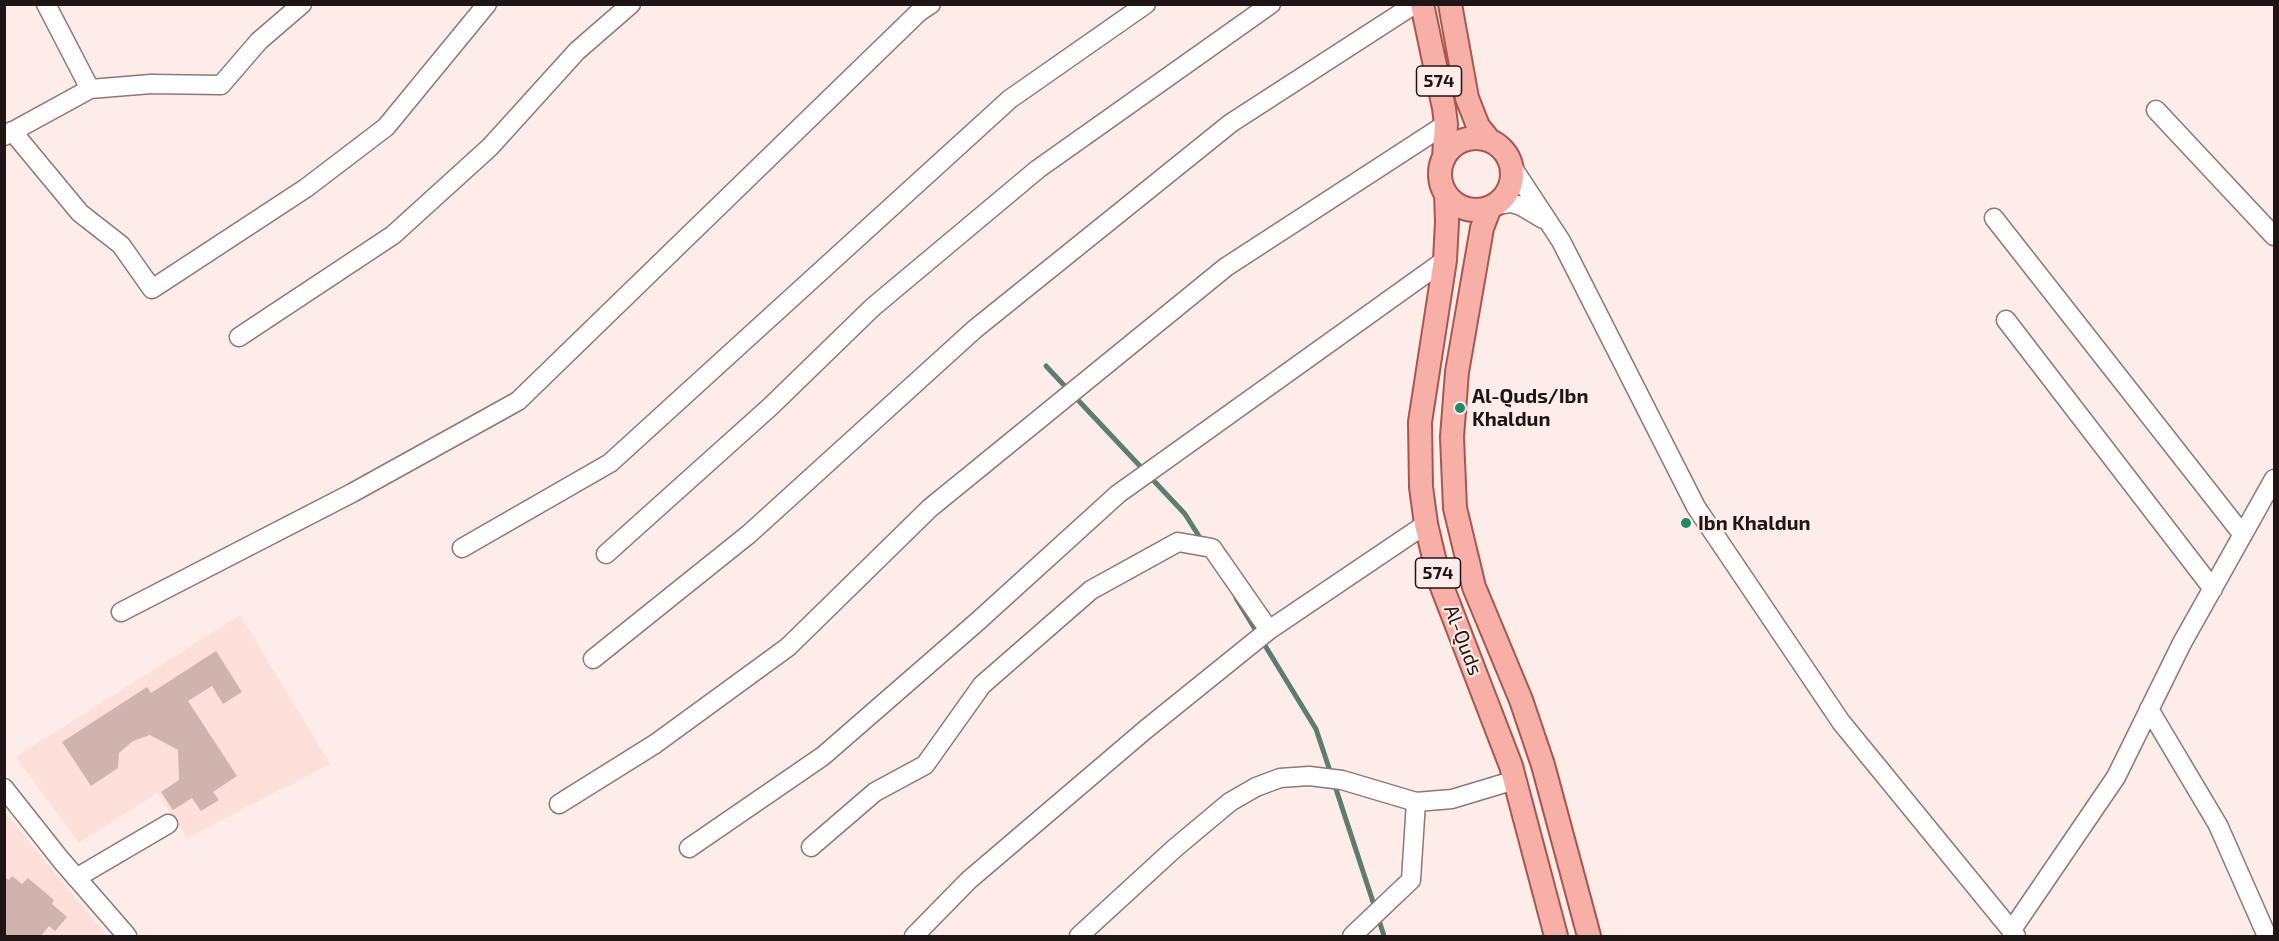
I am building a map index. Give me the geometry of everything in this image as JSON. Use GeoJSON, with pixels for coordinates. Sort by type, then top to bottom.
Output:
{"type":"FeatureCollection","features":[{"type":"Feature","properties":{"kind":"main road","name":"574"},"geometry":{"type":"LineString","coordinates":[[1422,4],[1437,67],[1446,124],[1444,158],[1440,174],[1446,194]]}},
{"type":"Feature","properties":{"kind":"main road","name":"574"},"geometry":{"type":"LineString","coordinates":[[1450,4],[1472,115],[1511,165],[1509,187],[1503,197],[1492,206]]}},
{"type":"Feature","properties":{"kind":"main road"},"geometry":{"type":"LineString","coordinates":[[1444,158],[1455,145],[1466,140],[1478,138],[1490,141]]}},
{"type":"Feature","properties":{"kind":"main road"},"geometry":{"type":"LineString","coordinates":[[1446,194],[1462,207],[1473,210],[1492,206]]}},
{"type":"Feature","properties":{"kind":"main road","name":"Al-Quds"},"geometry":{"type":"LineString","coordinates":[[1446,194],[1445,260],[1420,422],[1421,487],[1426,524],[1439,579],[1515,780],[1556,936]]}},
{"type":"Feature","properties":{"kind":"main road","name":"Al-Quds"},"geometry":{"type":"LineString","coordinates":[[1492,206],[1482,228],[1457,372],[1452,437],[1455,508],[1474,588],[1521,699],[1543,765],[1589,936]]}},
{"type":"Feature","properties":{"kind":"street"},"geometry":{"type":"LineString","coordinates":[[46,4],[90,89]]}},
{"type":"Feature","properties":{"kind":"street"},"geometry":{"type":"LineString","coordinates":[[302,4],[259,41],[221,85],[152,84],[90,89],[8,133],[80,213],[121,245],[152,289],[306,188],[386,127],[488,4]]}},
{"type":"Feature","properties":{"kind":"street"},"geometry":{"type":"LineString","coordinates":[[239,337],[393,235],[490,147],[577,51],[631,4]]}},
{"type":"Feature","properties":{"kind":"street"},"geometry":{"type":"LineString","coordinates":[[462,548],[610,463],[1010,99],[1146,4]]}},
{"type":"Feature","properties":{"kind":"street"},"geometry":{"type":"LineString","coordinates":[[606,554],[770,407],[873,307],[1038,169],[1270,4]]}},
{"type":"Feature","properties":{"kind":"street"},"geometry":{"type":"LineString","coordinates":[[593,659],[749,534],[975,329],[1231,123],[1415,4]]}},
{"type":"Feature","properties":{"kind":"street"},"geometry":{"type":"LineString","coordinates":[[121,612],[352,493],[518,401],[921,7]]}},
{"type":"Feature","properties":{"kind":"street"},"geometry":{"type":"LineString","coordinates":[[2156,110],[2274,236]]}},
{"type":"Feature","properties":{"kind":"street"},"geometry":{"type":"LineString","coordinates":[[559,804],[655,744],[788,647],[930,508],[1226,267],[1446,124]]}},
{"type":"Feature","properties":{"kind":"street"},"geometry":{"type":"LineString","coordinates":[[1511,165],[1561,241],[1696,507],[1841,722],[2013,934],[2116,777],[2182,643],[2274,479]]}},
{"type":"Feature","properties":{"kind":"street"},"geometry":{"type":"LineString","coordinates":[[1492,206],[1510,203],[1521,206],[1532,211],[1551,226]]}},
{"type":"Feature","properties":{"kind":"street"},"geometry":{"type":"LineString","coordinates":[[1994,218],[2243,535]]}},
{"type":"Feature","properties":{"kind":"street"},"geometry":{"type":"LineString","coordinates":[[689,848],[823,756],[977,622],[1118,494],[1445,260]]}},
{"type":"Feature","properties":{"kind":"street"},"geometry":{"type":"LineString","coordinates":[[2006,320],[2213,589]]}},
{"type":"Feature","properties":{"kind":"street"},"geometry":{"type":"LineString","coordinates":[[914,936],[969,880],[1145,730],[1269,630],[1426,524]]}},
{"type":"Feature","properties":{"kind":"street"},"geometry":{"type":"LineString","coordinates":[[812,847],[875,792],[925,765],[982,685],[1091,590],[1178,542],[1212,548],[1269,630]]}},
{"type":"Feature","properties":{"kind":"street"},"geometry":{"type":"LineString","coordinates":[[2150,709],[2218,825],[2267,936]]}},
{"type":"Feature","properties":{"kind":"street"},"geometry":{"type":"LineString","coordinates":[[1079,936],[1175,848],[1230,802],[1256,787],[1280,778],[1309,776],[1342,780],[1416,802],[1452,799],[1515,780]]}},
{"type":"Feature","properties":{"kind":"street"},"geometry":{"type":"LineString","coordinates":[[4,788],[76,878],[128,936]]}},
{"type":"Feature","properties":{"kind":"street"},"geometry":{"type":"LineString","coordinates":[[1352,936],[1411,880],[1416,802]]}},
{"type":"Feature","properties":{"kind":"street"},"geometry":{"type":"LineString","coordinates":[[76,878],[168,824]]}},
{"type":"Feature","properties":{"kind":"shaded area"},"geometry":{"type":"Polygon","coordinates":[[[240,615],[330,764],[187,838],[157,793],[79,843],[16,757],[240,615]]]}},
{"type":"Feature","properties":{"kind":"shaded area"},"geometry":{"type":"Polygon","coordinates":[[[4,811],[63,883],[107,936],[5,936],[4,811]]]}},
{"type":"Feature","properties":{"kind":"building"},"geometry":{"type":"Polygon","coordinates":[[[216,651],[242,692],[223,704],[212,686],[188,701],[237,776],[213,792],[219,800],[201,811],[192,798],[173,810],[161,792],[179,780],[178,750],[150,735],[133,741],[119,753],[118,768],[91,786],[62,742],[147,687],[151,693],[216,651]]]}},
{"type":"Feature","properties":{"kind":"building"},"geometry":{"type":"Polygon","coordinates":[[[12,876],[22,884],[28,878],[54,900],[52,904],[67,917],[55,931],[49,926],[41,936],[4,936],[4,877],[9,880],[12,876]]]}},
{"type":"Feature","properties":{"kind":"waterway"},"geometry":{"type":"LineString","coordinates":[[1046,366],[1185,514],[1202,541]]}},
{"type":"Feature","properties":{"kind":"waterway"},"geometry":{"type":"LineString","coordinates":[[1236,598],[1316,729],[1331,774]]}},
{"type":"Feature","properties":{"kind":"waterway"},"geometry":{"type":"LineString","coordinates":[[1334,783],[1375,908]]}},
{"type":"Feature","properties":{"kind":"waterway"},"geometry":{"type":"LineString","coordinates":[[1378,917],[1384,936]]}},
{"type":"Feature","properties":{"kind":"place","name":"Al-Quds/Ibn Khaldun"},"geometry":{"type":"Point","coordinates":[1460,408]}},
{"type":"Feature","properties":{"kind":"place","name":"Ibn Khaldun"},"geometry":{"type":"Point","coordinates":[1686,523]}}]}
